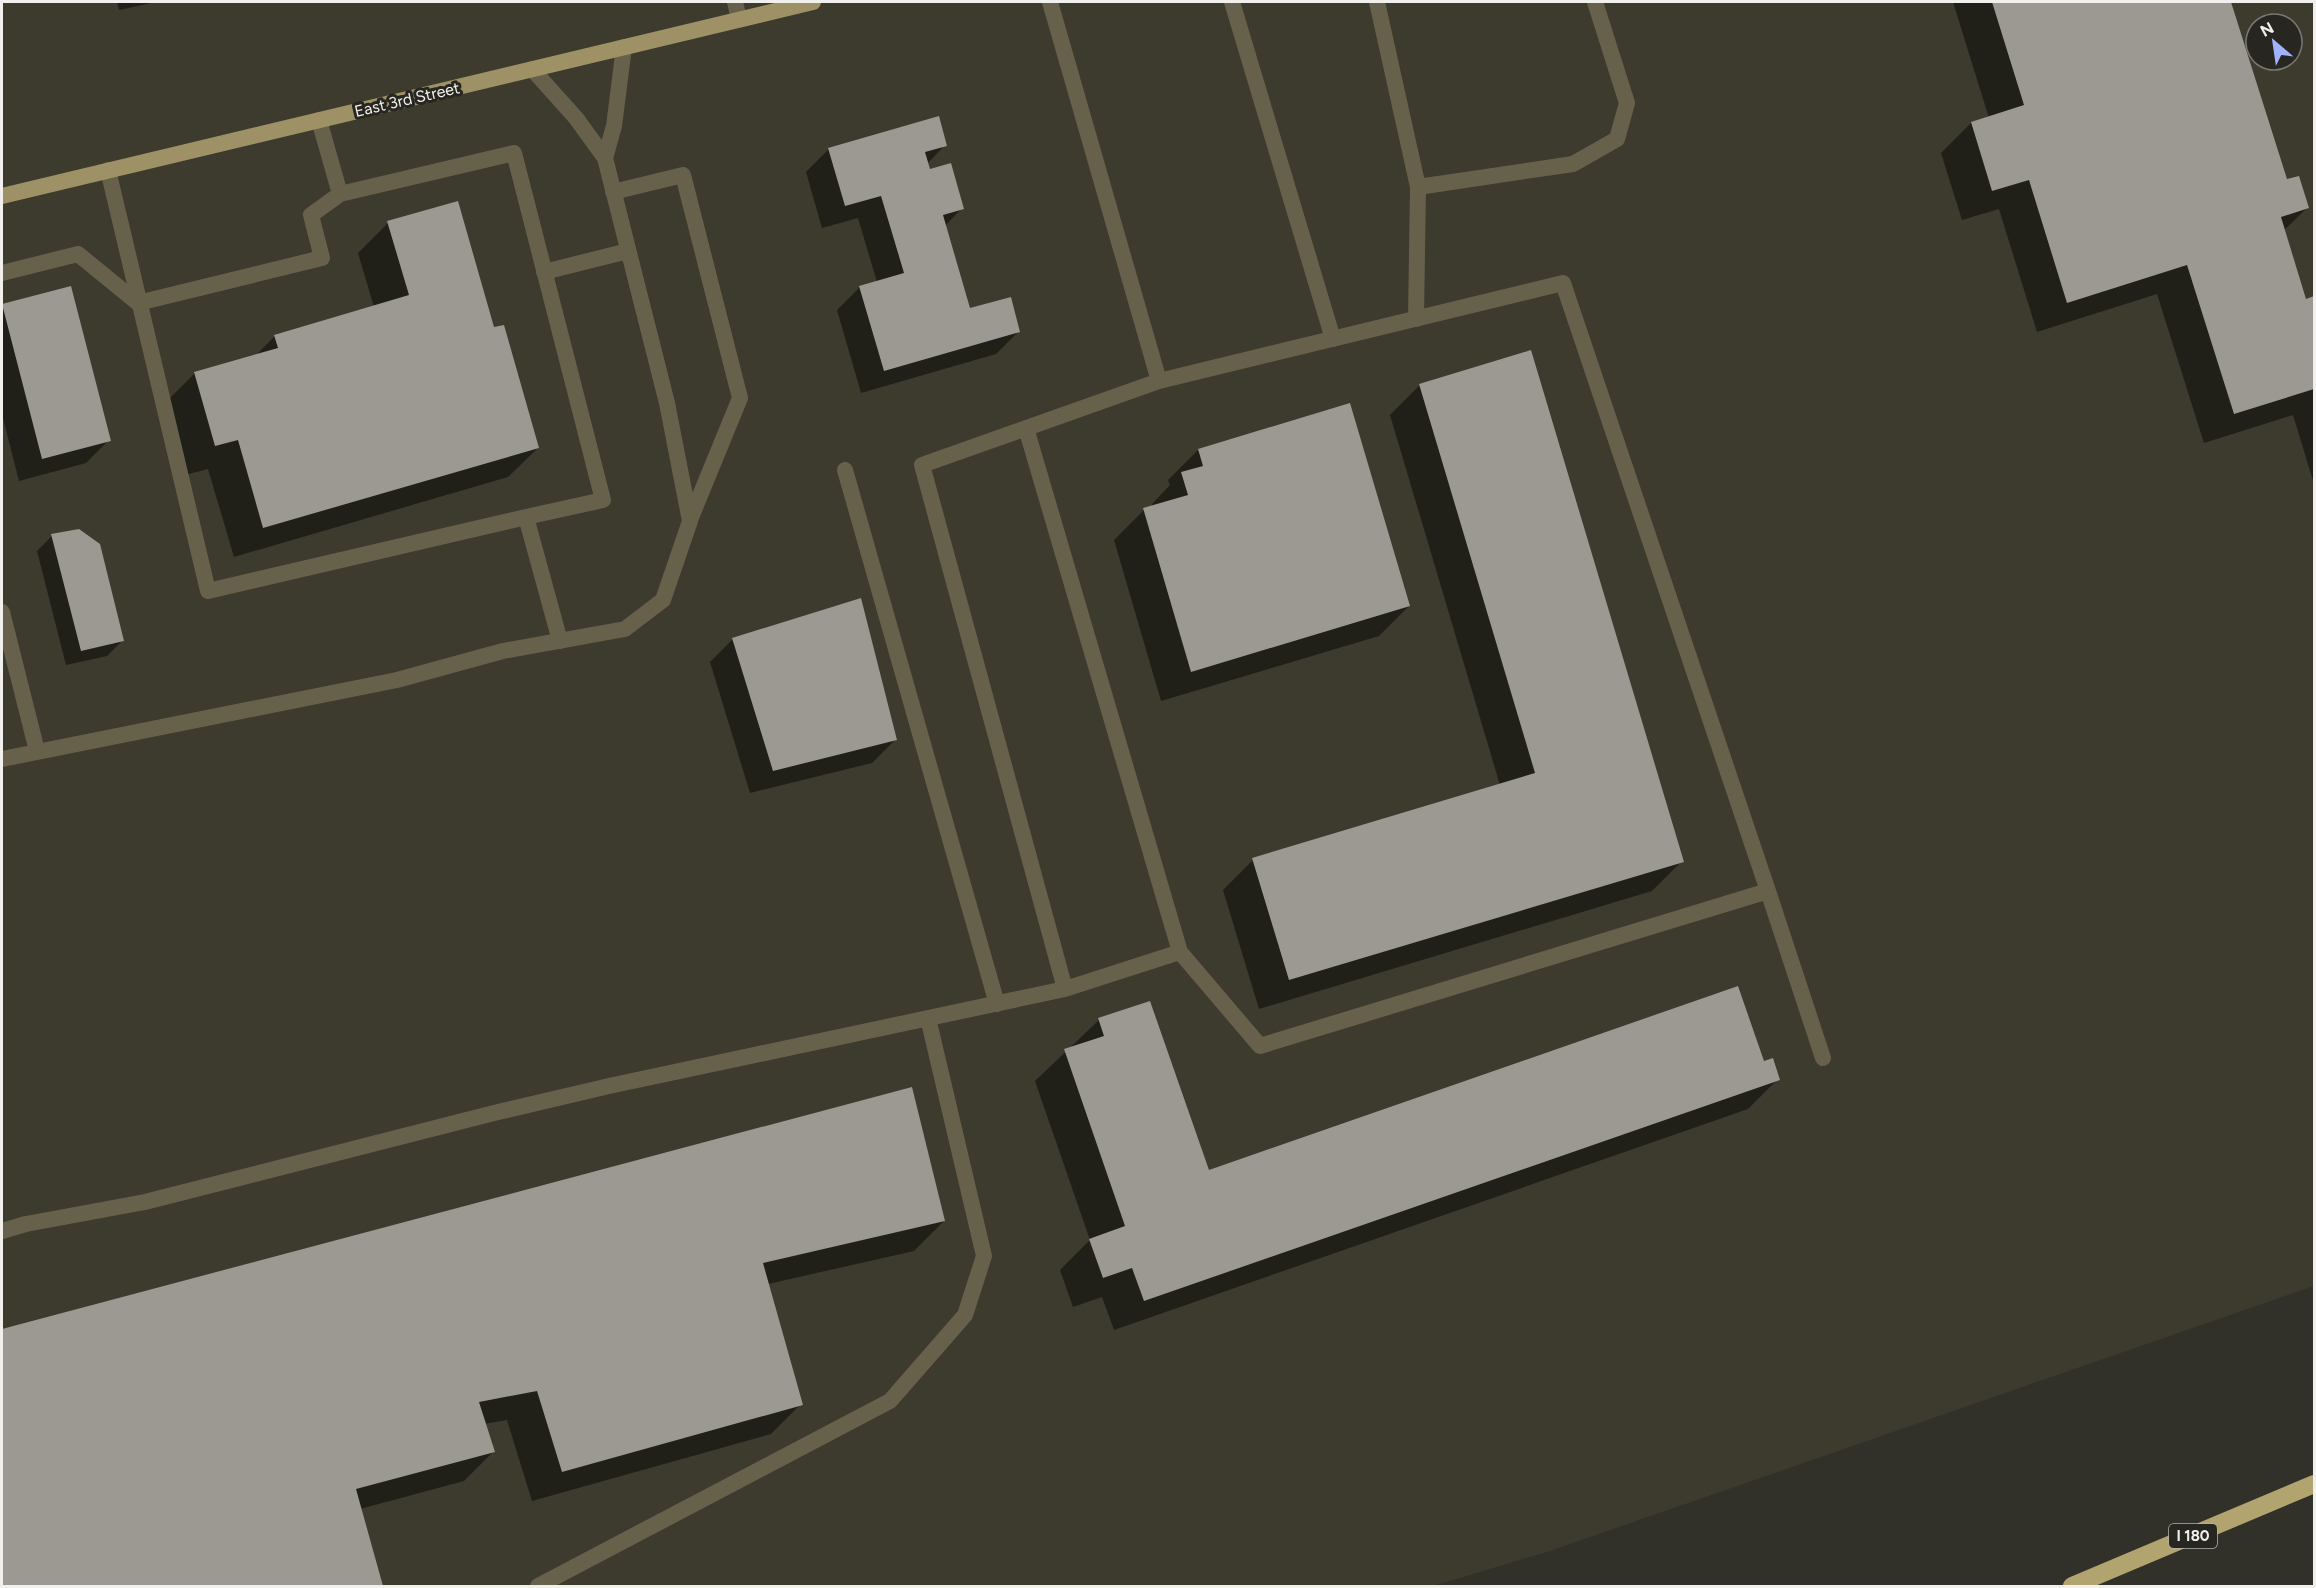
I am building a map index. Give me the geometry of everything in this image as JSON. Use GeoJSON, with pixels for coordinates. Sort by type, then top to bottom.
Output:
{"type":"FeatureCollection","features":[{"type":"Feature","properties":{"kind":"highway","name":"I 180"},"geometry":{"type":"LineString","coordinates":[[2072,1587],[2314,1484]]}},
{"type":"Feature","properties":{"kind":"main road","name":"East 3rd Street"},"geometry":{"type":"LineString","coordinates":[[2,196],[813,2]]}},
{"type":"Feature","properties":{"kind":"lane"},"geometry":{"type":"LineString","coordinates":[[735,2],[739,19]]}},
{"type":"Feature","properties":{"kind":"lane"},"geometry":{"type":"LineString","coordinates":[[1050,2],[1160,381]]}},
{"type":"Feature","properties":{"kind":"lane"},"geometry":{"type":"LineString","coordinates":[[1232,2],[1333,339]]}},
{"type":"Feature","properties":{"kind":"lane"},"geometry":{"type":"LineString","coordinates":[[1377,2],[1418,188],[1416,318]]}},
{"type":"Feature","properties":{"kind":"lane"},"geometry":{"type":"LineString","coordinates":[[1418,188],[1573,164],[1617,139],[1627,103],[1595,2]]}},
{"type":"Feature","properties":{"kind":"lane"},"geometry":{"type":"LineString","coordinates":[[605,158],[614,126],[624,47]]}},
{"type":"Feature","properties":{"kind":"lane"},"geometry":{"type":"LineString","coordinates":[[532,69],[576,118],[605,158],[667,402],[690,521]]}},
{"type":"Feature","properties":{"kind":"lane"},"geometry":{"type":"LineString","coordinates":[[319,120],[339,194]]}},
{"type":"Feature","properties":{"kind":"lane"},"geometry":{"type":"LineString","coordinates":[[108,170],[138,303],[208,591],[603,500],[514,153],[339,194],[311,215],[322,258],[138,303]]}},
{"type":"Feature","properties":{"kind":"lane"},"geometry":{"type":"LineString","coordinates":[[2,759],[397,680],[503,651],[625,629],[663,600],[690,521],[740,398],[683,175],[613,192]]}},
{"type":"Feature","properties":{"kind":"lane"},"geometry":{"type":"LineString","coordinates":[[544,272],[628,251]]}},
{"type":"Feature","properties":{"kind":"lane"},"geometry":{"type":"LineString","coordinates":[[2,273],[78,254],[138,303]]}},
{"type":"Feature","properties":{"kind":"lane"},"geometry":{"type":"LineString","coordinates":[[1065,989],[922,465],[1160,381],[1563,283],[1823,1058]]}},
{"type":"Feature","properties":{"kind":"lane"},"geometry":{"type":"LineString","coordinates":[[1026,428],[1180,952],[1260,1046],[1768,891]]}},
{"type":"Feature","properties":{"kind":"lane"},"geometry":{"type":"LineString","coordinates":[[845,470],[997,1004]]}},
{"type":"Feature","properties":{"kind":"lane"},"geometry":{"type":"LineString","coordinates":[[526,517],[560,641]]}},
{"type":"Feature","properties":{"kind":"lane"},"geometry":{"type":"LineString","coordinates":[[2,612],[37,751]]}},
{"type":"Feature","properties":{"kind":"lane"},"geometry":{"type":"LineString","coordinates":[[2,1231],[26,1224],[145,1202],[609,1086],[1065,989],[1180,952]]}},
{"type":"Feature","properties":{"kind":"lane"},"geometry":{"type":"LineString","coordinates":[[538,1587],[890,1401],[965,1315],[984,1256],[928,1018]]}},
{"type":"Feature","properties":{"kind":"shaded area"},"geometry":{"type":"Polygon","coordinates":[[[2,2],[2314,2],[2314,1286],[1547,1552],[1433,1586],[2,1586],[2,2]]]}},
{"type":"Feature","properties":{"kind":"building"},"geometry":{"type":"Polygon","coordinates":[[[1992,2],[2231,2],[2244,43],[2244,72],[2253,72],[2287,179],[2299,176],[2309,208],[2281,217],[2306,299],[2314,296],[2314,389],[2234,414],[2187,265],[2067,303],[2029,180],[1992,191],[1971,122],[2024,105],[1992,2]]]}},
{"type":"Feature","properties":{"kind":"building"},"geometry":{"type":"Polygon","coordinates":[[[939,116],[947,146],[925,152],[930,169],[951,163],[964,209],[943,215],[970,308],[1011,297],[1020,332],[884,371],[859,286],[904,273],[881,196],[845,206],[828,148],[939,116]]]}},
{"type":"Feature","properties":{"kind":"building"},"geometry":{"type":"Polygon","coordinates":[[[458,201],[494,327],[504,325],[539,448],[263,528],[238,440],[215,446],[194,372],[278,348],[274,335],[409,295],[387,221],[458,201]]]}},
{"type":"Feature","properties":{"kind":"building"},"geometry":{"type":"Polygon","coordinates":[[[71,286],[111,441],[42,459],[2,304],[71,286]]]}},
{"type":"Feature","properties":{"kind":"building"},"geometry":{"type":"Polygon","coordinates":[[[1531,350],[1684,862],[1289,980],[1252,858],[1535,773],[1419,384],[1531,350]]]}},
{"type":"Feature","properties":{"kind":"building"},"geometry":{"type":"Polygon","coordinates":[[[1350,403],[1410,606],[1191,672],[1143,508],[1188,495],[1181,472],[1203,466],[1198,449],[1350,403]]]}},
{"type":"Feature","properties":{"kind":"building"},"geometry":{"type":"Polygon","coordinates":[[[79,529],[100,544],[124,641],[81,651],[51,534],[79,529]]]}},
{"type":"Feature","properties":{"kind":"building"},"geometry":{"type":"Polygon","coordinates":[[[861,598],[897,740],[773,771],[732,638],[861,598]]]}},
{"type":"Feature","properties":{"kind":"building"},"geometry":{"type":"Polygon","coordinates":[[[1738,986],[1764,1061],[1773,1058],[1780,1080],[1144,1301],[1132,1268],[1103,1278],[1089,1239],[1125,1226],[1064,1049],[1104,1036],[1098,1018],[1150,1001],[1209,1170],[1738,986]]]}},
{"type":"Feature","properties":{"kind":"building"},"geometry":{"type":"Polygon","coordinates":[[[912,1087],[945,1221],[763,1263],[803,1405],[562,1472],[537,1391],[479,1402],[495,1452],[356,1489],[383,1586],[2,1586],[2,1329],[912,1087]]]}}]}
